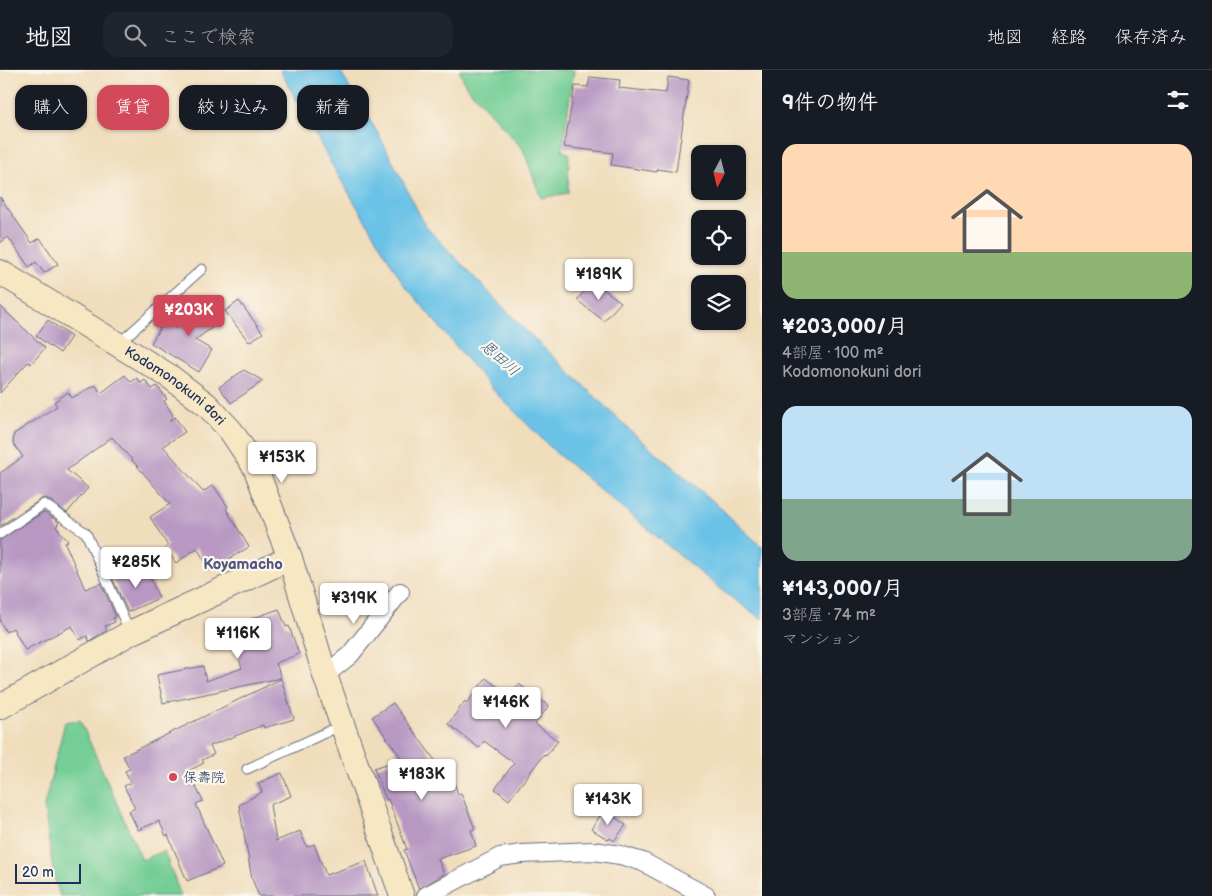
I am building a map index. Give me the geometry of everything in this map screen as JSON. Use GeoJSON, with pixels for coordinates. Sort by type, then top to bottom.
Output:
{"type":"FeatureCollection","features":[{"type":"Feature","properties":{"kind":"main road","name":"Kodomonokuni dori"},"geometry":{"type":"LineString","coordinates":[[0,272],[170,376],[207,405],[231,430],[255,467],[290,558],[325,675],[402,896]]}},
{"type":"Feature","properties":{"kind":"main road"},"geometry":{"type":"LineString","coordinates":[[0,707],[130,633],[290,558]]}},
{"type":"Feature","properties":{"kind":"street"},"geometry":{"type":"LineString","coordinates":[[325,675],[350,655],[400,592]]}},
{"type":"Feature","properties":{"kind":"street"},"geometry":{"type":"LineString","coordinates":[[426,896],[500,857],[522,854],[594,851],[620,855],[643,862],[706,896]]}},
{"type":"Feature","properties":{"kind":"lane"},"geometry":{"type":"LineString","coordinates":[[118,344],[202,269]]}},
{"type":"Feature","properties":{"kind":"lane"},"geometry":{"type":"LineString","coordinates":[[0,534],[44,504],[86,533],[130,633]]}},
{"type":"Feature","properties":{"kind":"lane"},"geometry":{"type":"LineString","coordinates":[[247,768],[342,725]]}},
{"type":"Feature","properties":{"kind":"green space"},"geometry":{"type":"Polygon","coordinates":[[[459,70],[574,70],[562,151],[569,153],[568,193],[541,198],[523,149],[466,86],[459,70]]]}},
{"type":"Feature","properties":{"kind":"green space"},"geometry":{"type":"Polygon","coordinates":[[[80,720],[142,860],[164,851],[181,896],[60,896],[54,876],[44,806],[65,722],[80,720]]]}},
{"type":"Feature","properties":{"kind":"water"},"geometry":{"type":"Polygon","coordinates":[[[280,70],[340,70],[348,85],[297,85],[297,101],[280,70]]]}},
{"type":"Feature","properties":{"kind":"water","name":"恩田川"},"geometry":{"type":"Polygon","coordinates":[[[369,119],[426,227],[522,327],[633,433],[715,503],[762,547],[762,619],[725,593],[555,452],[491,388],[403,283],[313,130],[369,130],[369,119]]]}},
{"type":"Feature","properties":{"kind":"building"},"geometry":{"type":"Polygon","coordinates":[[[590,77],[620,80],[619,88],[666,93],[668,77],[689,80],[676,172],[658,169],[657,172],[611,165],[613,153],[564,147],[575,86],[588,87],[590,77]]]}},
{"type":"Feature","properties":{"kind":"building"},"geometry":{"type":"Polygon","coordinates":[[[0,197],[32,243],[40,238],[58,264],[44,273],[36,262],[29,267],[8,237],[0,243],[0,197]]]}},
{"type":"Feature","properties":{"kind":"building"},"geometry":{"type":"Polygon","coordinates":[[[592,281],[621,302],[604,321],[577,300],[592,281]]]}},
{"type":"Feature","properties":{"kind":"building"},"geometry":{"type":"Polygon","coordinates":[[[239,301],[263,333],[249,342],[225,311],[239,301]]]}},
{"type":"Feature","properties":{"kind":"building"},"geometry":{"type":"Polygon","coordinates":[[[209,302],[223,320],[195,340],[212,350],[199,372],[151,343],[164,321],[175,328],[209,302]]]}},
{"type":"Feature","properties":{"kind":"building"},"geometry":{"type":"Polygon","coordinates":[[[0,306],[45,348],[31,364],[28,362],[0,393],[0,306]]]}},
{"type":"Feature","properties":{"kind":"building"},"geometry":{"type":"Polygon","coordinates":[[[48,320],[71,337],[60,353],[36,336],[48,320]]]}},
{"type":"Feature","properties":{"kind":"building"},"geometry":{"type":"Polygon","coordinates":[[[244,370],[263,381],[231,403],[219,387],[244,370]]]}},
{"type":"Feature","properties":{"kind":"building"},"geometry":{"type":"Polygon","coordinates":[[[125,375],[131,382],[137,378],[141,383],[145,380],[152,389],[157,386],[167,399],[164,401],[173,415],[169,421],[175,417],[185,432],[163,446],[203,492],[213,485],[228,507],[226,509],[249,547],[210,570],[197,548],[176,563],[165,548],[168,546],[150,517],[170,504],[112,437],[67,470],[88,488],[67,513],[48,499],[43,498],[0,526],[0,473],[23,457],[13,443],[14,434],[57,406],[54,402],[68,392],[72,398],[95,385],[101,393],[125,375]]]}},
{"type":"Feature","properties":{"kind":"building"},"geometry":{"type":"Polygon","coordinates":[[[44,512],[59,522],[56,527],[68,541],[65,543],[85,589],[101,583],[116,617],[113,618],[115,622],[105,626],[107,630],[89,641],[87,636],[79,640],[72,626],[25,650],[13,628],[6,632],[0,621],[0,540],[44,512]]]}},
{"type":"Feature","properties":{"kind":"building"},"geometry":{"type":"Polygon","coordinates":[[[146,569],[159,598],[128,612],[112,578],[126,572],[128,576],[146,569]]]}},
{"type":"Feature","properties":{"kind":"building"},"geometry":{"type":"Polygon","coordinates":[[[279,609],[286,627],[289,626],[299,654],[276,663],[281,678],[163,703],[157,675],[203,666],[206,681],[242,668],[228,627],[279,609]]]}},
{"type":"Feature","properties":{"kind":"building"},"geometry":{"type":"Polygon","coordinates":[[[486,678],[510,696],[519,684],[549,706],[535,724],[558,741],[546,756],[544,754],[509,800],[495,789],[514,763],[484,741],[479,748],[448,724],[465,701],[467,703],[486,678]]]}},
{"type":"Feature","properties":{"kind":"building"},"geometry":{"type":"Polygon","coordinates":[[[281,679],[294,719],[264,728],[263,725],[210,746],[214,754],[202,760],[204,763],[188,771],[203,801],[196,804],[223,866],[187,881],[168,835],[166,836],[159,821],[138,830],[129,811],[135,808],[124,786],[131,783],[125,771],[130,769],[123,756],[281,679]]]}},
{"type":"Feature","properties":{"kind":"building"},"geometry":{"type":"Polygon","coordinates":[[[393,703],[448,778],[452,777],[458,794],[461,793],[475,829],[471,830],[476,846],[438,859],[444,874],[419,889],[404,850],[407,849],[374,768],[402,759],[372,717],[393,703]]]}},
{"type":"Feature","properties":{"kind":"building"},"geometry":{"type":"Polygon","coordinates":[[[282,773],[291,796],[270,805],[276,841],[300,831],[307,847],[314,844],[326,875],[366,861],[378,896],[259,896],[252,879],[239,805],[262,792],[258,783],[282,773]]]}},
{"type":"Feature","properties":{"kind":"building"},"geometry":{"type":"Polygon","coordinates":[[[604,810],[626,825],[614,841],[591,829],[604,810]]]}},
{"type":"Feature","properties":{"kind":"place","name":"保壽院"},"geometry":{"type":"Point","coordinates":[173,777]}},
{"type":"Feature","properties":{"kind":"district","name":"Koyamacho"},"geometry":{"type":"Point","coordinates":[243,564]}}]}
